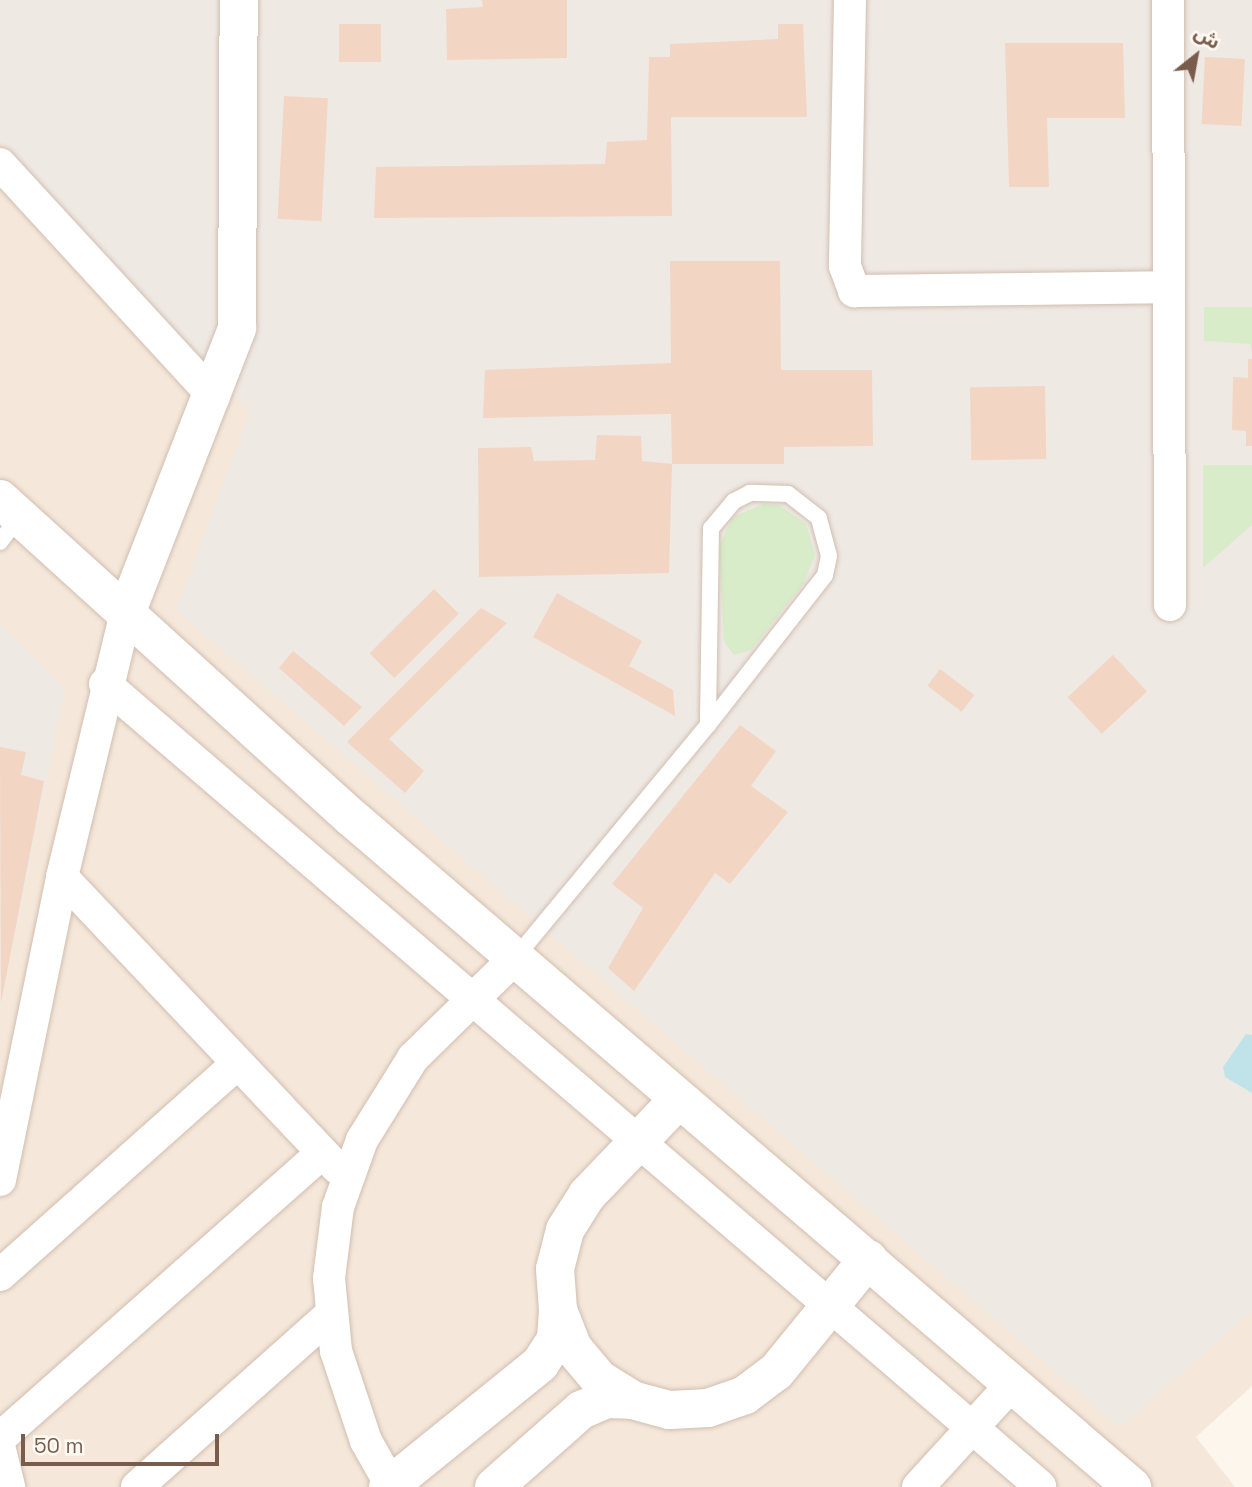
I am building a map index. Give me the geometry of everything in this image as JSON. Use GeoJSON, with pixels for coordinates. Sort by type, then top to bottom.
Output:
{"type":"FeatureCollection","features":[{"type":"Feature","properties":{"kind":"street"},"geometry":{"type":"LineString","coordinates":[[0,1180],[105,684],[125,616],[214,397],[237,328],[239,0]]}},
{"type":"Feature","properties":{"kind":"street"},"geometry":{"type":"LineString","coordinates":[[849,0],[845,266],[854,292],[1169,287]]}},
{"type":"Feature","properties":{"kind":"street"},"geometry":{"type":"LineString","coordinates":[[1168,0],[1170,605]]}},
{"type":"Feature","properties":{"kind":"street"},"geometry":{"type":"LineString","coordinates":[[0,164],[214,397]]}},
{"type":"Feature","properties":{"kind":"street"},"geometry":{"type":"LineString","coordinates":[[6,519],[125,616],[679,1099],[1014,1382],[1132,1487]]}},
{"type":"Feature","properties":{"kind":"street"},"geometry":{"type":"LineString","coordinates":[[105,684],[640,1140],[1040,1486]]}},
{"type":"Feature","properties":{"kind":"street"},"geometry":{"type":"LineString","coordinates":[[62,877],[320,1155],[347,1175]]}},
{"type":"Feature","properties":{"kind":"street"},"geometry":{"type":"LineString","coordinates":[[516,957],[471,997],[413,1058],[347,1175],[332,1239],[331,1314],[358,1419],[390,1486],[540,1364],[556,1339],[558,1310],[555,1269],[565,1230],[587,1195],[679,1099]]}},
{"type":"Feature","properties":{"kind":"street"},"geometry":{"type":"LineString","coordinates":[[0,1275],[236,1065]]}},
{"type":"Feature","properties":{"kind":"street"},"geometry":{"type":"LineString","coordinates":[[0,1438],[320,1155]]}},
{"type":"Feature","properties":{"kind":"street"},"geometry":{"type":"LineString","coordinates":[[494,1487],[581,1410],[607,1399],[632,1400],[683,1409],[745,1395],[776,1372],[868,1259]]}},
{"type":"Feature","properties":{"kind":"street"},"geometry":{"type":"LineString","coordinates":[[558,1310],[573,1348],[599,1379],[632,1400]]}},
{"type":"Feature","properties":{"kind":"street"},"geometry":{"type":"LineString","coordinates":[[137,1487],[331,1314]]}},
{"type":"Feature","properties":{"kind":"street"},"geometry":{"type":"LineString","coordinates":[[918,1487],[975,1429],[1014,1382]]}},
{"type":"Feature","properties":{"kind":"street"},"geometry":{"type":"LineString","coordinates":[[0,1450],[9,1487]]}},
{"type":"Feature","properties":{"kind":"lane"},"geometry":{"type":"LineString","coordinates":[[516,957],[708,725],[825,575],[829,556],[819,518],[788,494],[750,493],[720,513],[711,528],[708,725]]}},
{"type":"Feature","properties":{"kind":"shaded area"},"geometry":{"type":"Polygon","coordinates":[[[0,0],[1252,0],[1252,1386],[1196,1437],[1235,1487],[0,1487],[0,0]]]}},
{"type":"Feature","properties":{"kind":"shaded area"},"geometry":{"type":"Polygon","coordinates":[[[0,0],[1252,0],[1252,1311],[1120,1428],[176,610],[250,412],[0,140],[0,0]]]}},
{"type":"Feature","properties":{"kind":"shaded area"},"geometry":{"type":"Polygon","coordinates":[[[0,623],[65,689],[0,1009],[0,623]]]}},
{"type":"Feature","properties":{"kind":"green space"},"geometry":{"type":"Polygon","coordinates":[[[1204,307],[1252,307],[1252,353],[1250,344],[1204,341],[1204,307]]]}},
{"type":"Feature","properties":{"kind":"green space"},"geometry":{"type":"Polygon","coordinates":[[[1203,465],[1252,465],[1252,525],[1203,568],[1203,465]]]}},
{"type":"Feature","properties":{"kind":"green space"},"geometry":{"type":"Polygon","coordinates":[[[763,504],[779,505],[806,524],[815,555],[804,583],[751,650],[734,655],[724,642],[719,546],[733,517],[763,504]]]}},
{"type":"Feature","properties":{"kind":"water"},"geometry":{"type":"Polygon","coordinates":[[[1246,1034],[1252,1035],[1252,1093],[1225,1077],[1223,1067],[1246,1034]]]}},
{"type":"Feature","properties":{"kind":"building"},"geometry":{"type":"Polygon","coordinates":[[[482,0],[567,0],[567,58],[447,60],[446,9],[483,7],[482,0]]]}},
{"type":"Feature","properties":{"kind":"building"},"geometry":{"type":"Polygon","coordinates":[[[339,24],[381,24],[381,62],[339,62],[339,24]]]}},
{"type":"Feature","properties":{"kind":"building"},"geometry":{"type":"Polygon","coordinates":[[[778,24],[803,24],[807,117],[671,117],[672,216],[374,218],[376,167],[605,164],[607,142],[647,140],[649,57],[670,57],[670,44],[778,39],[778,24]]]}},
{"type":"Feature","properties":{"kind":"building"},"geometry":{"type":"Polygon","coordinates":[[[1005,43],[1123,43],[1125,118],[1047,118],[1049,187],[1009,187],[1005,43]]]}},
{"type":"Feature","properties":{"kind":"building"},"geometry":{"type":"Polygon","coordinates":[[[1205,57],[1245,59],[1241,126],[1201,124],[1205,57]]]}},
{"type":"Feature","properties":{"kind":"building"},"geometry":{"type":"Polygon","coordinates":[[[284,96],[328,98],[322,221],[278,219],[284,96]]]}},
{"type":"Feature","properties":{"kind":"building"},"geometry":{"type":"Polygon","coordinates":[[[670,261],[780,261],[781,370],[872,370],[873,446],[784,447],[784,464],[672,464],[671,414],[483,418],[485,370],[671,363],[670,261]]]}},
{"type":"Feature","properties":{"kind":"building"},"geometry":{"type":"Polygon","coordinates":[[[1248,359],[1252,359],[1252,446],[1246,446],[1246,431],[1232,430],[1233,377],[1248,378],[1248,359]]]}},
{"type":"Feature","properties":{"kind":"building"},"geometry":{"type":"Polygon","coordinates":[[[1045,386],[1046,459],[971,460],[970,387],[1045,386]]]}},
{"type":"Feature","properties":{"kind":"building"},"geometry":{"type":"Polygon","coordinates":[[[597,435],[641,436],[642,461],[672,464],[669,573],[479,577],[478,448],[531,447],[534,461],[595,460],[597,435]]]}},
{"type":"Feature","properties":{"kind":"building"},"geometry":{"type":"Polygon","coordinates":[[[434,589],[459,614],[394,678],[370,653],[434,589]]]}},
{"type":"Feature","properties":{"kind":"building"},"geometry":{"type":"Polygon","coordinates":[[[557,593],[642,641],[629,666],[673,690],[675,716],[533,637],[557,593]]]}},
{"type":"Feature","properties":{"kind":"building"},"geometry":{"type":"Polygon","coordinates":[[[481,608],[507,623],[389,739],[424,771],[405,793],[347,742],[481,608]]]}},
{"type":"Feature","properties":{"kind":"building"},"geometry":{"type":"Polygon","coordinates":[[[293,651],[362,707],[344,726],[279,668],[293,651]]]}},
{"type":"Feature","properties":{"kind":"building"},"geometry":{"type":"Polygon","coordinates":[[[1113,655],[1147,692],[1102,734],[1068,697],[1113,655]]]}},
{"type":"Feature","properties":{"kind":"building"},"geometry":{"type":"Polygon","coordinates":[[[940,669],[974,695],[962,712],[927,686],[940,669]]]}},
{"type":"Feature","properties":{"kind":"building"},"geometry":{"type":"Polygon","coordinates":[[[740,725],[776,751],[751,786],[788,812],[730,884],[715,873],[634,991],[608,968],[643,908],[612,884],[740,725]]]}},
{"type":"Feature","properties":{"kind":"building"},"geometry":{"type":"Polygon","coordinates":[[[0,747],[26,752],[21,775],[44,781],[1,1003],[0,747]]]}}]}
